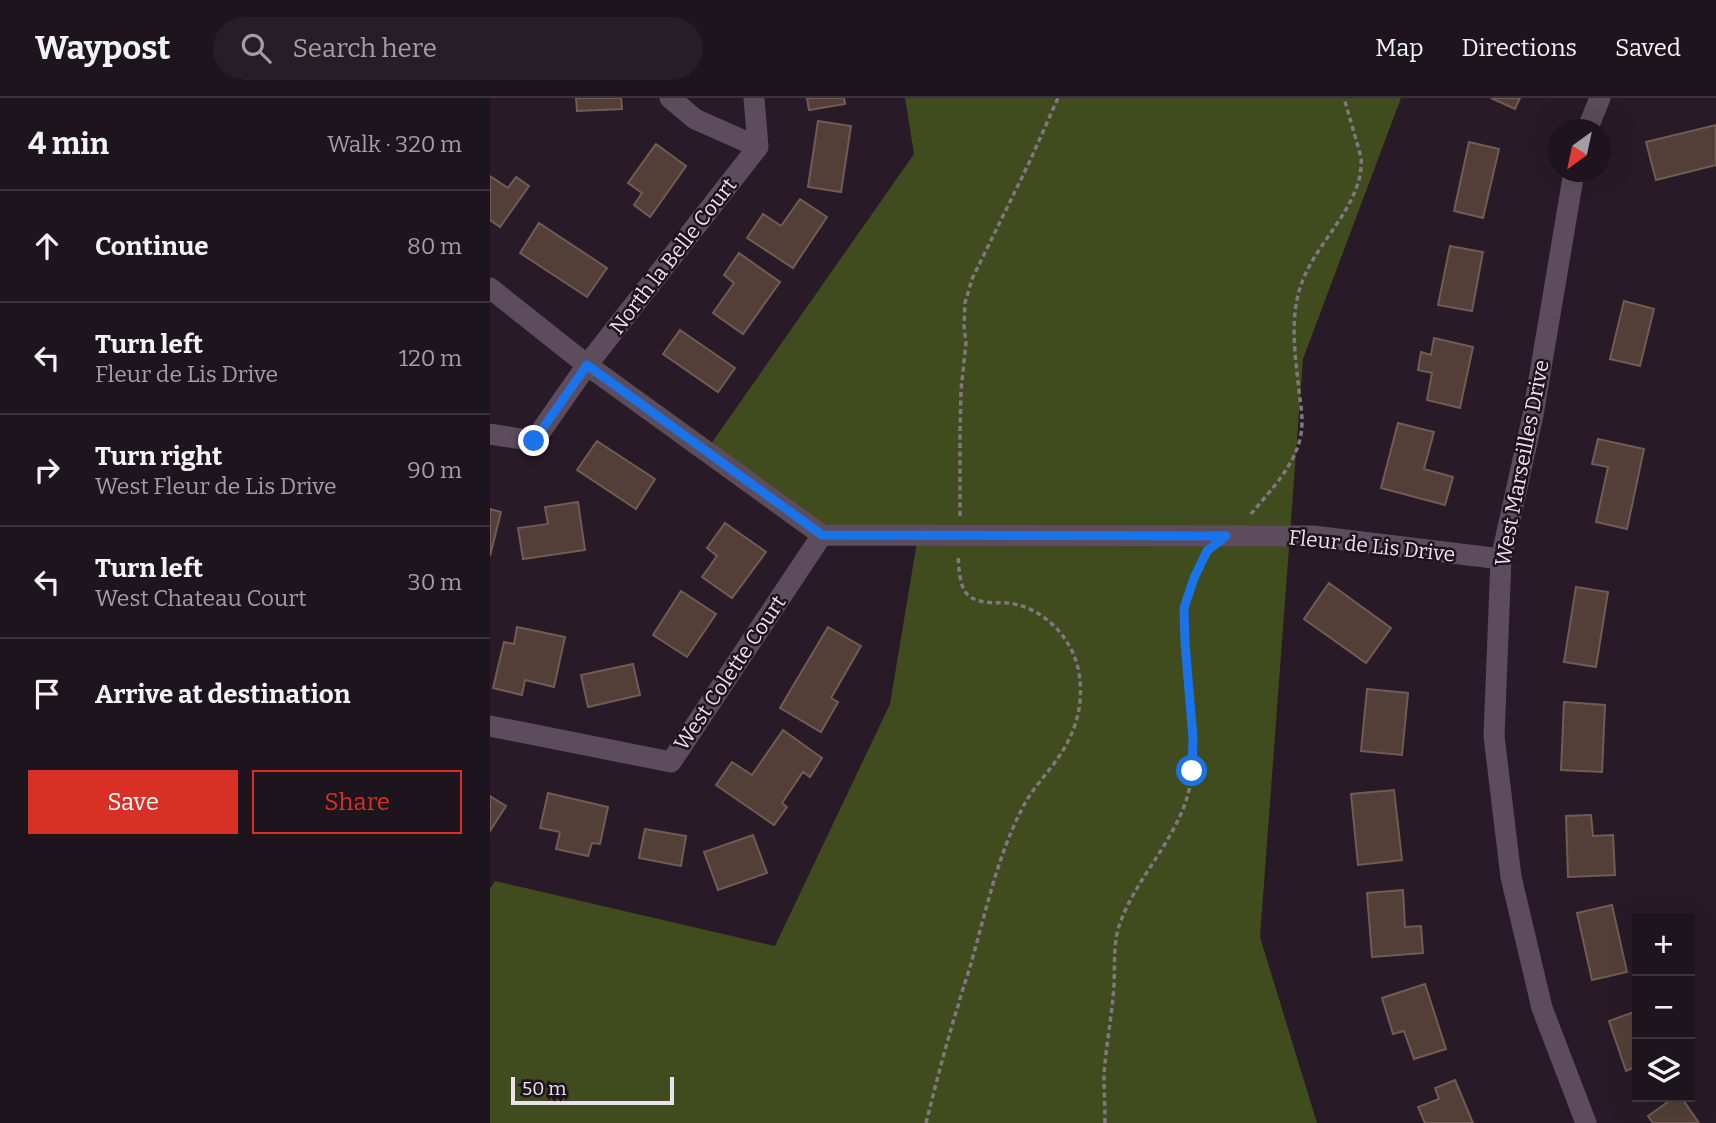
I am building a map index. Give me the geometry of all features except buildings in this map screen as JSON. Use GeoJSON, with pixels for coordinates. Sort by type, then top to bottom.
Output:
{"type":"FeatureCollection","features":[{"type":"Feature","properties":{"kind":"street"},"geometry":{"type":"LineString","coordinates":[[670,98],[695,119],[758,147],[754,98]]}},
{"type":"Feature","properties":{"kind":"street"},"geometry":{"type":"LineString","coordinates":[[1591,119],[1600,98]]}},
{"type":"Feature","properties":{"kind":"street","name":"North la Belle Court"},"geometry":{"type":"LineString","coordinates":[[490,434],[534,441],[587,365],[758,147]]}},
{"type":"Feature","properties":{"kind":"street","name":"West Marseilles Drive"},"geometry":{"type":"LineString","coordinates":[[1572,182],[1533,415],[1501,559],[1494,736],[1511,877],[1542,1008],[1586,1123]]}},
{"type":"Feature","properties":{"kind":"street"},"geometry":{"type":"LineString","coordinates":[[490,288],[587,365],[822,535]]}},
{"type":"Feature","properties":{"kind":"street","name":"Fleur de Lis Drive"},"geometry":{"type":"LineString","coordinates":[[822,535],[1313,536],[1501,559]]}},
{"type":"Feature","properties":{"kind":"street","name":"West Colette Court"},"geometry":{"type":"LineString","coordinates":[[490,726],[671,762],[822,535]]}},
{"type":"Feature","properties":{"kind":"path"},"geometry":{"type":"LineString","coordinates":[[926,1123],[992,884],[1025,803],[1059,758],[1072,736],[1080,714],[1079,670],[1069,645],[1057,629],[1046,617],[1026,607],[988,603],[966,594],[958,557],[961,390],[966,343],[965,303],[972,279],[1058,98]]}},
{"type":"Feature","properties":{"kind":"path"},"geometry":{"type":"LineString","coordinates":[[1105,1123],[1104,1079],[1113,994],[1115,938],[1131,900],[1175,829],[1190,787],[1193,738],[1184,608],[1207,551],[1244,522],[1286,470],[1298,447],[1301,416],[1294,331],[1297,300],[1305,274],[1339,222],[1362,167],[1344,98]]}},
{"type":"Feature","properties":{"kind":"green space"},"geometry":{"type":"Polygon","coordinates":[[[905,98],[1401,98],[1303,359],[1260,937],[1317,1123],[490,1123],[490,888],[495,881],[775,946],[890,704],[918,536],[822,535],[706,451],[914,154],[905,98]]]}},
{"type":"Feature","properties":{"kind":"route"},"geometry":{"type":"LineString","coordinates":[[534,441],[587,365],[822,535],[1226,536],[1207,551],[1184,608],[1193,738],[1192,771]]}}]}
